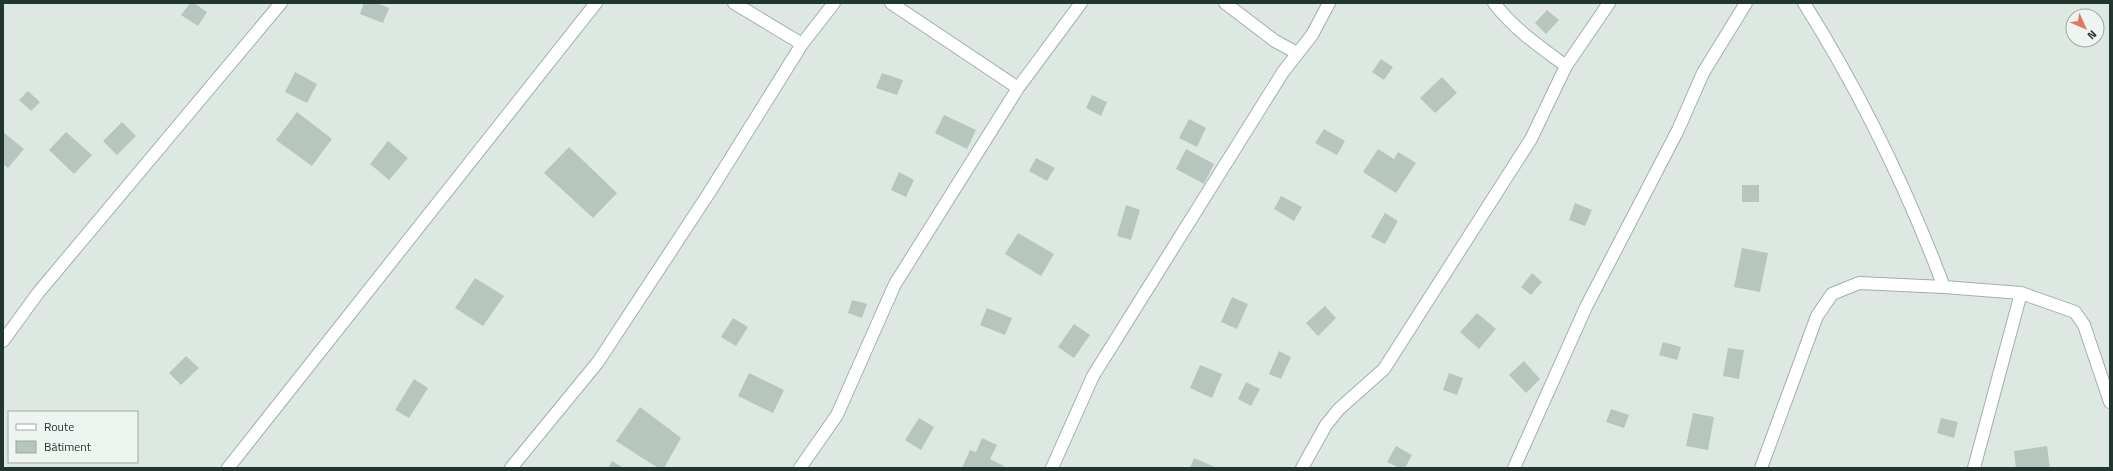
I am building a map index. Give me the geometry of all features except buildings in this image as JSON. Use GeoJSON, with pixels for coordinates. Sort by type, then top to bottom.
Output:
{"type":"FeatureCollection","features":[{"type":"Feature","properties":{"kind":"street"},"geometry":{"type":"LineString","coordinates":[[3,341],[38,293],[281,3]]}},
{"type":"Feature","properties":{"kind":"street"},"geometry":{"type":"LineString","coordinates":[[228,468],[596,3]]}},
{"type":"Feature","properties":{"kind":"street"},"geometry":{"type":"LineString","coordinates":[[734,3],[802,44]]}},
{"type":"Feature","properties":{"kind":"street"},"geometry":{"type":"LineString","coordinates":[[511,468],[598,362],[709,192],[802,44],[834,3]]}},
{"type":"Feature","properties":{"kind":"street"},"geometry":{"type":"LineString","coordinates":[[891,3],[1018,88]]}},
{"type":"Feature","properties":{"kind":"street"},"geometry":{"type":"LineString","coordinates":[[800,468],[837,415],[895,284],[1018,88],[1081,3]]}},
{"type":"Feature","properties":{"kind":"street"},"geometry":{"type":"LineString","coordinates":[[1225,3],[1275,41],[1297,53]]}},
{"type":"Feature","properties":{"kind":"street"},"geometry":{"type":"LineString","coordinates":[[1052,468],[1093,376],[1297,53],[1312,35],[1329,3]]}},
{"type":"Feature","properties":{"kind":"street"},"geometry":{"type":"LineString","coordinates":[[1494,3],[1503,15],[1528,39],[1566,66]]}},
{"type":"Feature","properties":{"kind":"street"},"geometry":{"type":"LineString","coordinates":[[1302,468],[1326,425],[1338,409],[1384,369],[1531,139],[1566,66],[1609,3]]}},
{"type":"Feature","properties":{"kind":"street"},"geometry":{"type":"LineString","coordinates":[[1514,468],[1586,307],[1678,130],[1703,74],[1746,3]]}},
{"type":"Feature","properties":{"kind":"street"},"geometry":{"type":"LineString","coordinates":[[1804,3],[1831,47],[1887,156],[1922,229],[1944,287]]}},
{"type":"Feature","properties":{"kind":"street"},"geometry":{"type":"LineString","coordinates":[[1761,468],[1817,316],[1832,294],[1859,283],[1944,287],[2021,294],[2075,312],[2084,325],[2110,402]]}},
{"type":"Feature","properties":{"kind":"street"},"geometry":{"type":"LineString","coordinates":[[1974,468],[2021,294]]}}]}
